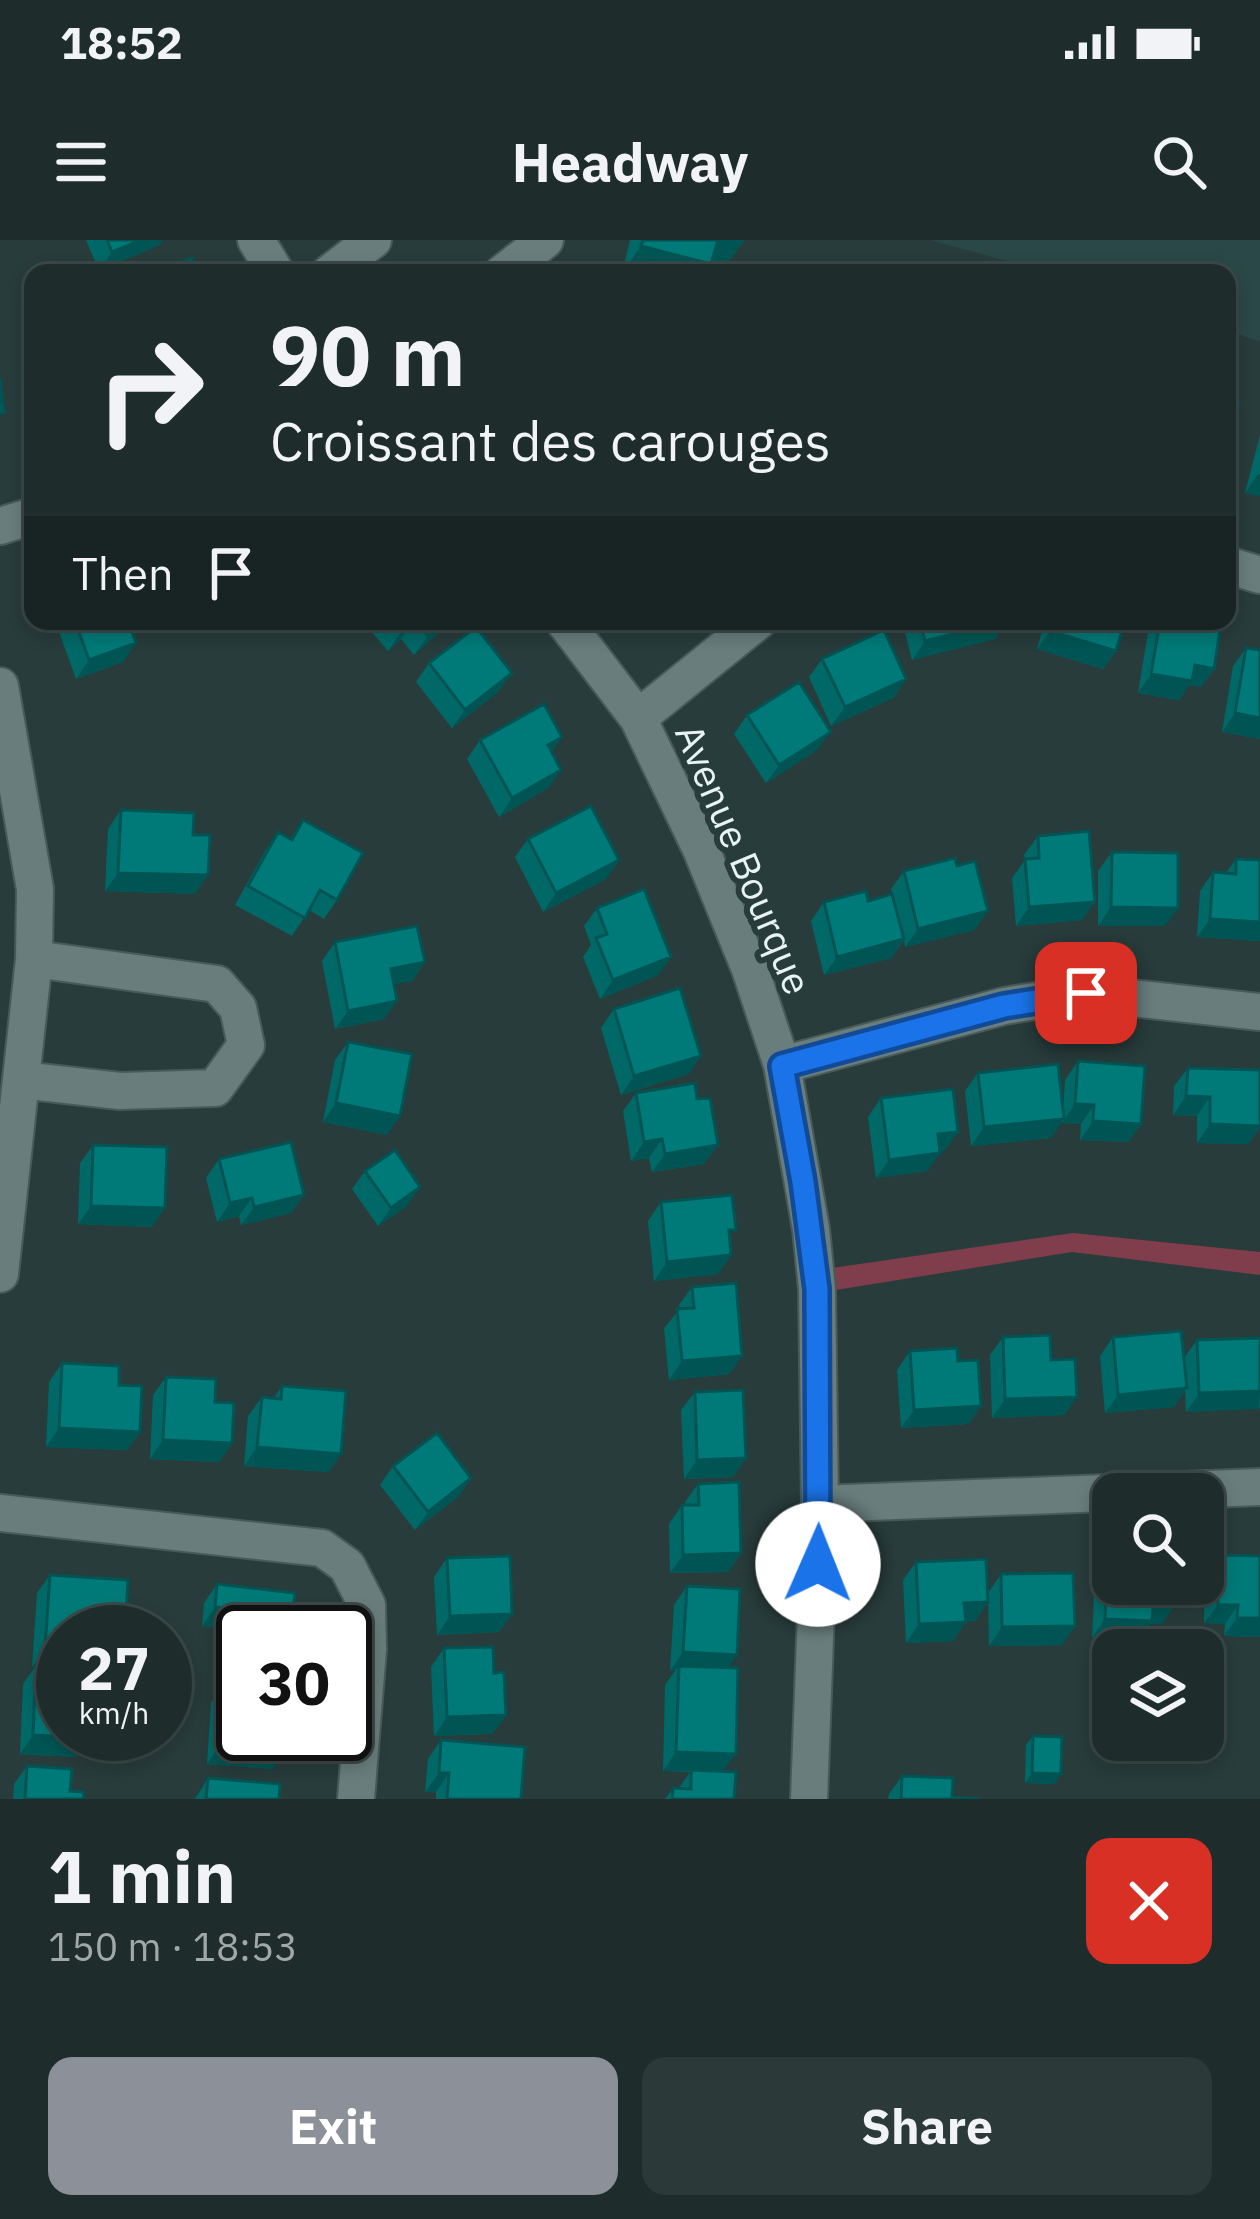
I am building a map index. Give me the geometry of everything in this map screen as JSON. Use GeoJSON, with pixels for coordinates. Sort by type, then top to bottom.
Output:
{"type":"FeatureCollection","features":[{"type":"Feature","properties":{"kind":"street"},"geometry":{"type":"LineString","coordinates":[[342,264],[373,240]]}},
{"type":"Feature","properties":{"kind":"street"},"geometry":{"type":"LineString","coordinates":[[514,264],[545,240]]}},
{"type":"Feature","properties":{"kind":"street","name":"Avenue Bourque"},"geometry":{"type":"LineString","coordinates":[[571,630],[638,718],[701,849],[750,969],[782,1066],[817,1289],[820,1504],[809,1799]]}},
{"type":"Feature","properties":{"kind":"street"},"geometry":{"type":"LineString","coordinates":[[638,718],[747,630]]}},
{"type":"Feature","properties":{"kind":"street"},"geometry":{"type":"LineString","coordinates":[[0,686],[34,889],[34,959],[0,1274]]}},
{"type":"Feature","properties":{"kind":"street"},"geometry":{"type":"LineString","coordinates":[[22,1080],[120,1091],[215,1088],[246,1045],[238,1008],[217,985],[34,959]]}},
{"type":"Feature","properties":{"kind":"street"},"geometry":{"type":"LineString","coordinates":[[782,1066],[1004,1006],[1086,993],[1260,1012]]}},
{"type":"Feature","properties":{"kind":"street"},"geometry":{"type":"LineString","coordinates":[[820,1504],[1260,1487]]}},
{"type":"Feature","properties":{"kind":"street"},"geometry":{"type":"LineString","coordinates":[[0,1513],[322,1548],[347,1566],[367,1605],[356,1799]]}},
{"type":"Feature","properties":{"kind":"shaded area"},"geometry":{"type":"Polygon","coordinates":[[[930,240],[1260,240],[1260,342],[1236,333],[1236,264],[1017,264],[930,240]]]}},
{"type":"Feature","properties":{"kind":"shaded area"},"geometry":{"type":"Polygon","coordinates":[[[1073,1233],[1260,1252],[1260,1275],[1072,1252],[836,1290],[832,1268],[1073,1233]]]}},
{"type":"Feature","properties":{"kind":"building"},"geometry":{"type":"Polygon","coordinates":[[[107,240],[141,240],[112,252],[107,240]]]}},
{"type":"Feature","properties":{"kind":"building"},"geometry":{"type":"Polygon","coordinates":[[[643,240],[718,240],[711,264],[641,246],[643,240]]]}},
{"type":"Feature","properties":{"kind":"building"},"geometry":{"type":"Polygon","coordinates":[[[78,630],[131,630],[136,643],[89,660],[78,630]]]}},
{"type":"Feature","properties":{"kind":"building"},"geometry":{"type":"Polygon","coordinates":[[[478,630],[512,673],[465,710],[429,663],[478,630]]]}},
{"type":"Feature","properties":{"kind":"building"},"geometry":{"type":"Polygon","coordinates":[[[884,630],[906,679],[845,707],[822,659],[884,630]]]}},
{"type":"Feature","properties":{"kind":"building"},"geometry":{"type":"Polygon","coordinates":[[[922,630],[969,630],[925,641],[922,630]]]}},
{"type":"Feature","properties":{"kind":"building"},"geometry":{"type":"Polygon","coordinates":[[[1050,630],[1122,630],[1116,651],[1050,630]]]}},
{"type":"Feature","properties":{"kind":"building"},"geometry":{"type":"Polygon","coordinates":[[[1158,630],[1220,630],[1214,669],[1195,665],[1192,681],[1151,674],[1158,630]]]}},
{"type":"Feature","properties":{"kind":"building"},"geometry":{"type":"Polygon","coordinates":[[[1246,648],[1260,650],[1260,718],[1235,713],[1246,648]]]}},
{"type":"Feature","properties":{"kind":"building"},"geometry":{"type":"Polygon","coordinates":[[[799,682],[831,732],[779,765],[747,715],[799,682]]]}},
{"type":"Feature","properties":{"kind":"building"},"geometry":{"type":"Polygon","coordinates":[[[544,704],[562,737],[548,745],[561,770],[512,798],[480,740],[544,704]]]}},
{"type":"Feature","properties":{"kind":"building"},"geometry":{"type":"Polygon","coordinates":[[[591,806],[619,860],[556,893],[528,839],[591,806]]]}},
{"type":"Feature","properties":{"kind":"building"},"geometry":{"type":"Polygon","coordinates":[[[121,810],[194,813],[193,835],[210,835],[208,875],[118,873],[121,810]]]}},
{"type":"Feature","properties":{"kind":"building"},"geometry":{"type":"Polygon","coordinates":[[[303,820],[363,853],[337,900],[320,890],[305,918],[248,886],[278,832],[292,840],[303,820]]]}},
{"type":"Feature","properties":{"kind":"building"},"geometry":{"type":"Polygon","coordinates":[[[1089,831],[1095,902],[1029,907],[1025,859],[1039,858],[1038,836],[1089,831]]]}},
{"type":"Feature","properties":{"kind":"building"},"geometry":{"type":"Polygon","coordinates":[[[1112,852],[1178,853],[1178,908],[1111,907],[1112,852]]]}},
{"type":"Feature","properties":{"kind":"building"},"geometry":{"type":"Polygon","coordinates":[[[955,858],[957,866],[975,861],[988,911],[918,929],[904,871],[955,858]]]}},
{"type":"Feature","properties":{"kind":"building"},"geometry":{"type":"Polygon","coordinates":[[[1236,859],[1260,860],[1260,922],[1210,919],[1213,872],[1236,874],[1236,859]]]}},
{"type":"Feature","properties":{"kind":"building"},"geometry":{"type":"Polygon","coordinates":[[[644,889],[671,957],[613,980],[596,938],[607,934],[597,908],[644,889]]]}},
{"type":"Feature","properties":{"kind":"building"},"geometry":{"type":"Polygon","coordinates":[[[866,891],[868,901],[892,894],[904,939],[837,957],[824,902],[866,891]]]}},
{"type":"Feature","properties":{"kind":"building"},"geometry":{"type":"Polygon","coordinates":[[[417,926],[425,962],[391,969],[397,1001],[348,1011],[335,942],[417,926]]]}},
{"type":"Feature","properties":{"kind":"building"},"geometry":{"type":"Polygon","coordinates":[[[680,988],[701,1056],[634,1076],[614,1009],[680,988]]]}},
{"type":"Feature","properties":{"kind":"building"},"geometry":{"type":"Polygon","coordinates":[[[348,1042],[412,1054],[400,1116],[336,1103],[348,1042]]]}},
{"type":"Feature","properties":{"kind":"building"},"geometry":{"type":"Polygon","coordinates":[[[1078,1061],[1145,1066],[1141,1124],[1093,1121],[1094,1105],[1075,1104],[1078,1061]]]}},
{"type":"Feature","properties":{"kind":"building"},"geometry":{"type":"Polygon","coordinates":[[[1058,1064],[1064,1119],[984,1127],[978,1073],[1058,1064]]]}},
{"type":"Feature","properties":{"kind":"building"},"geometry":{"type":"Polygon","coordinates":[[[1188,1068],[1260,1070],[1260,1126],[1210,1124],[1210,1097],[1186,1096],[1188,1068]]]}},
{"type":"Feature","properties":{"kind":"building"},"geometry":{"type":"Polygon","coordinates":[[[695,1083],[697,1099],[710,1098],[718,1145],[665,1154],[662,1139],[644,1142],[636,1093],[695,1083]]]}},
{"type":"Feature","properties":{"kind":"building"},"geometry":{"type":"Polygon","coordinates":[[[953,1089],[958,1132],[938,1134],[940,1153],[889,1160],[881,1098],[953,1089]]]}},
{"type":"Feature","properties":{"kind":"building"},"geometry":{"type":"Polygon","coordinates":[[[291,1142],[304,1195],[254,1207],[252,1198],[230,1203],[219,1159],[291,1142]]]}},
{"type":"Feature","properties":{"kind":"building"},"geometry":{"type":"Polygon","coordinates":[[[93,1145],[167,1147],[165,1208],[91,1206],[93,1145]]]}},
{"type":"Feature","properties":{"kind":"building"},"geometry":{"type":"Polygon","coordinates":[[[395,1150],[420,1187],[391,1208],[365,1171],[395,1150]]]}},
{"type":"Feature","properties":{"kind":"building"},"geometry":{"type":"Polygon","coordinates":[[[732,1195],[736,1230],[729,1230],[731,1255],[667,1262],[661,1202],[732,1195]]]}},
{"type":"Feature","properties":{"kind":"building"},"geometry":{"type":"Polygon","coordinates":[[[736,1283],[742,1356],[682,1361],[677,1309],[694,1308],[692,1287],[736,1283]]]}},
{"type":"Feature","properties":{"kind":"building"},"geometry":{"type":"Polygon","coordinates":[[[1181,1331],[1187,1388],[1118,1395],[1113,1337],[1181,1331]]]}},
{"type":"Feature","properties":{"kind":"building"},"geometry":{"type":"Polygon","coordinates":[[[1050,1335],[1051,1360],[1075,1359],[1077,1397],[1005,1399],[1003,1337],[1050,1335]]]}},
{"type":"Feature","properties":{"kind":"building"},"geometry":{"type":"Polygon","coordinates":[[[1260,1338],[1260,1391],[1199,1393],[1197,1340],[1260,1338]]]}},
{"type":"Feature","properties":{"kind":"building"},"geometry":{"type":"Polygon","coordinates":[[[957,1348],[958,1361],[978,1360],[981,1406],[914,1410],[910,1351],[957,1348]]]}},
{"type":"Feature","properties":{"kind":"building"},"geometry":{"type":"Polygon","coordinates":[[[62,1363],[119,1366],[119,1385],[142,1386],[140,1432],[59,1428],[62,1363]]]}},
{"type":"Feature","properties":{"kind":"building"},"geometry":{"type":"Polygon","coordinates":[[[166,1377],[216,1379],[215,1402],[234,1403],[232,1443],[163,1440],[166,1377]]]}},
{"type":"Feature","properties":{"kind":"building"},"geometry":{"type":"Polygon","coordinates":[[[282,1386],[346,1391],[341,1454],[257,1447],[262,1397],[281,1399],[282,1386]]]}},
{"type":"Feature","properties":{"kind":"building"},"geometry":{"type":"Polygon","coordinates":[[[743,1390],[746,1458],[697,1460],[695,1392],[743,1390]]]}},
{"type":"Feature","properties":{"kind":"building"},"geometry":{"type":"Polygon","coordinates":[[[437,1433],[471,1478],[428,1512],[393,1466],[437,1433]]]}},
{"type":"Feature","properties":{"kind":"building"},"geometry":{"type":"Polygon","coordinates":[[[739,1482],[741,1553],[683,1555],[682,1505],[699,1505],[698,1484],[739,1482]]]}},
{"type":"Feature","properties":{"kind":"building"},"geometry":{"type":"Polygon","coordinates":[[[1224,1555],[1260,1556],[1260,1618],[1237,1618],[1238,1605],[1224,1605],[1224,1555]]]}},
{"type":"Feature","properties":{"kind":"building"},"geometry":{"type":"Polygon","coordinates":[[[510,1556],[512,1614],[450,1616],[447,1558],[510,1556]]]}},
{"type":"Feature","properties":{"kind":"building"},"geometry":{"type":"Polygon","coordinates":[[[986,1559],[988,1602],[964,1603],[966,1622],[919,1624],[916,1562],[986,1559]]]}},
{"type":"Feature","properties":{"kind":"building"},"geometry":{"type":"Polygon","coordinates":[[[1073,1573],[1075,1626],[1002,1627],[1001,1574],[1073,1573]]]}},
{"type":"Feature","properties":{"kind":"building"},"geometry":{"type":"Polygon","coordinates":[[[50,1575],[128,1580],[127,1605],[48,1605],[50,1575]]]}},
{"type":"Feature","properties":{"kind":"building"},"geometry":{"type":"Polygon","coordinates":[[[217,1584],[295,1593],[294,1605],[215,1607],[217,1584]]]}},
{"type":"Feature","properties":{"kind":"building"},"geometry":{"type":"Polygon","coordinates":[[[687,1586],[740,1589],[737,1655],[683,1652],[687,1586]]]}},
{"type":"Feature","properties":{"kind":"building"},"geometry":{"type":"Polygon","coordinates":[[[1106,1605],[1153,1605],[1152,1621],[1105,1619],[1106,1605]]]}},
{"type":"Feature","properties":{"kind":"building"},"geometry":{"type":"Polygon","coordinates":[[[493,1647],[494,1673],[504,1672],[506,1715],[447,1717],[444,1648],[493,1647]]]}},
{"type":"Feature","properties":{"kind":"building"},"geometry":{"type":"Polygon","coordinates":[[[36,1665],[36,1735],[33,1735],[36,1665]]]}},
{"type":"Feature","properties":{"kind":"building"},"geometry":{"type":"Polygon","coordinates":[[[679,1666],[738,1668],[736,1754],[676,1752],[679,1666]]]}},
{"type":"Feature","properties":{"kind":"building"},"geometry":{"type":"Polygon","coordinates":[[[1033,1736],[1062,1737],[1061,1774],[1032,1773],[1033,1736]]]}},
{"type":"Feature","properties":{"kind":"building"},"geometry":{"type":"Polygon","coordinates":[[[441,1740],[525,1747],[521,1799],[447,1799],[449,1773],[439,1773],[441,1740]]]}},
{"type":"Feature","properties":{"kind":"building"},"geometry":{"type":"Polygon","coordinates":[[[27,1766],[72,1769],[70,1791],[84,1792],[83,1799],[25,1799],[27,1766]]]}},
{"type":"Feature","properties":{"kind":"building"},"geometry":{"type":"Polygon","coordinates":[[[691,1770],[736,1772],[734,1799],[672,1799],[673,1788],[691,1789],[691,1770]]]}},
{"type":"Feature","properties":{"kind":"building"},"geometry":{"type":"Polygon","coordinates":[[[902,1776],[953,1778],[952,1797],[979,1799],[901,1799],[902,1776]]]}},
{"type":"Feature","properties":{"kind":"building"},"geometry":{"type":"Polygon","coordinates":[[[208,1778],[280,1784],[279,1799],[206,1799],[208,1778]]]}},
{"type":"Feature","properties":{"kind":"route"},"geometry":{"type":"LineString","coordinates":[[818,1564],[817,1289],[782,1066],[1004,1006],[1086,993]]}}]}
